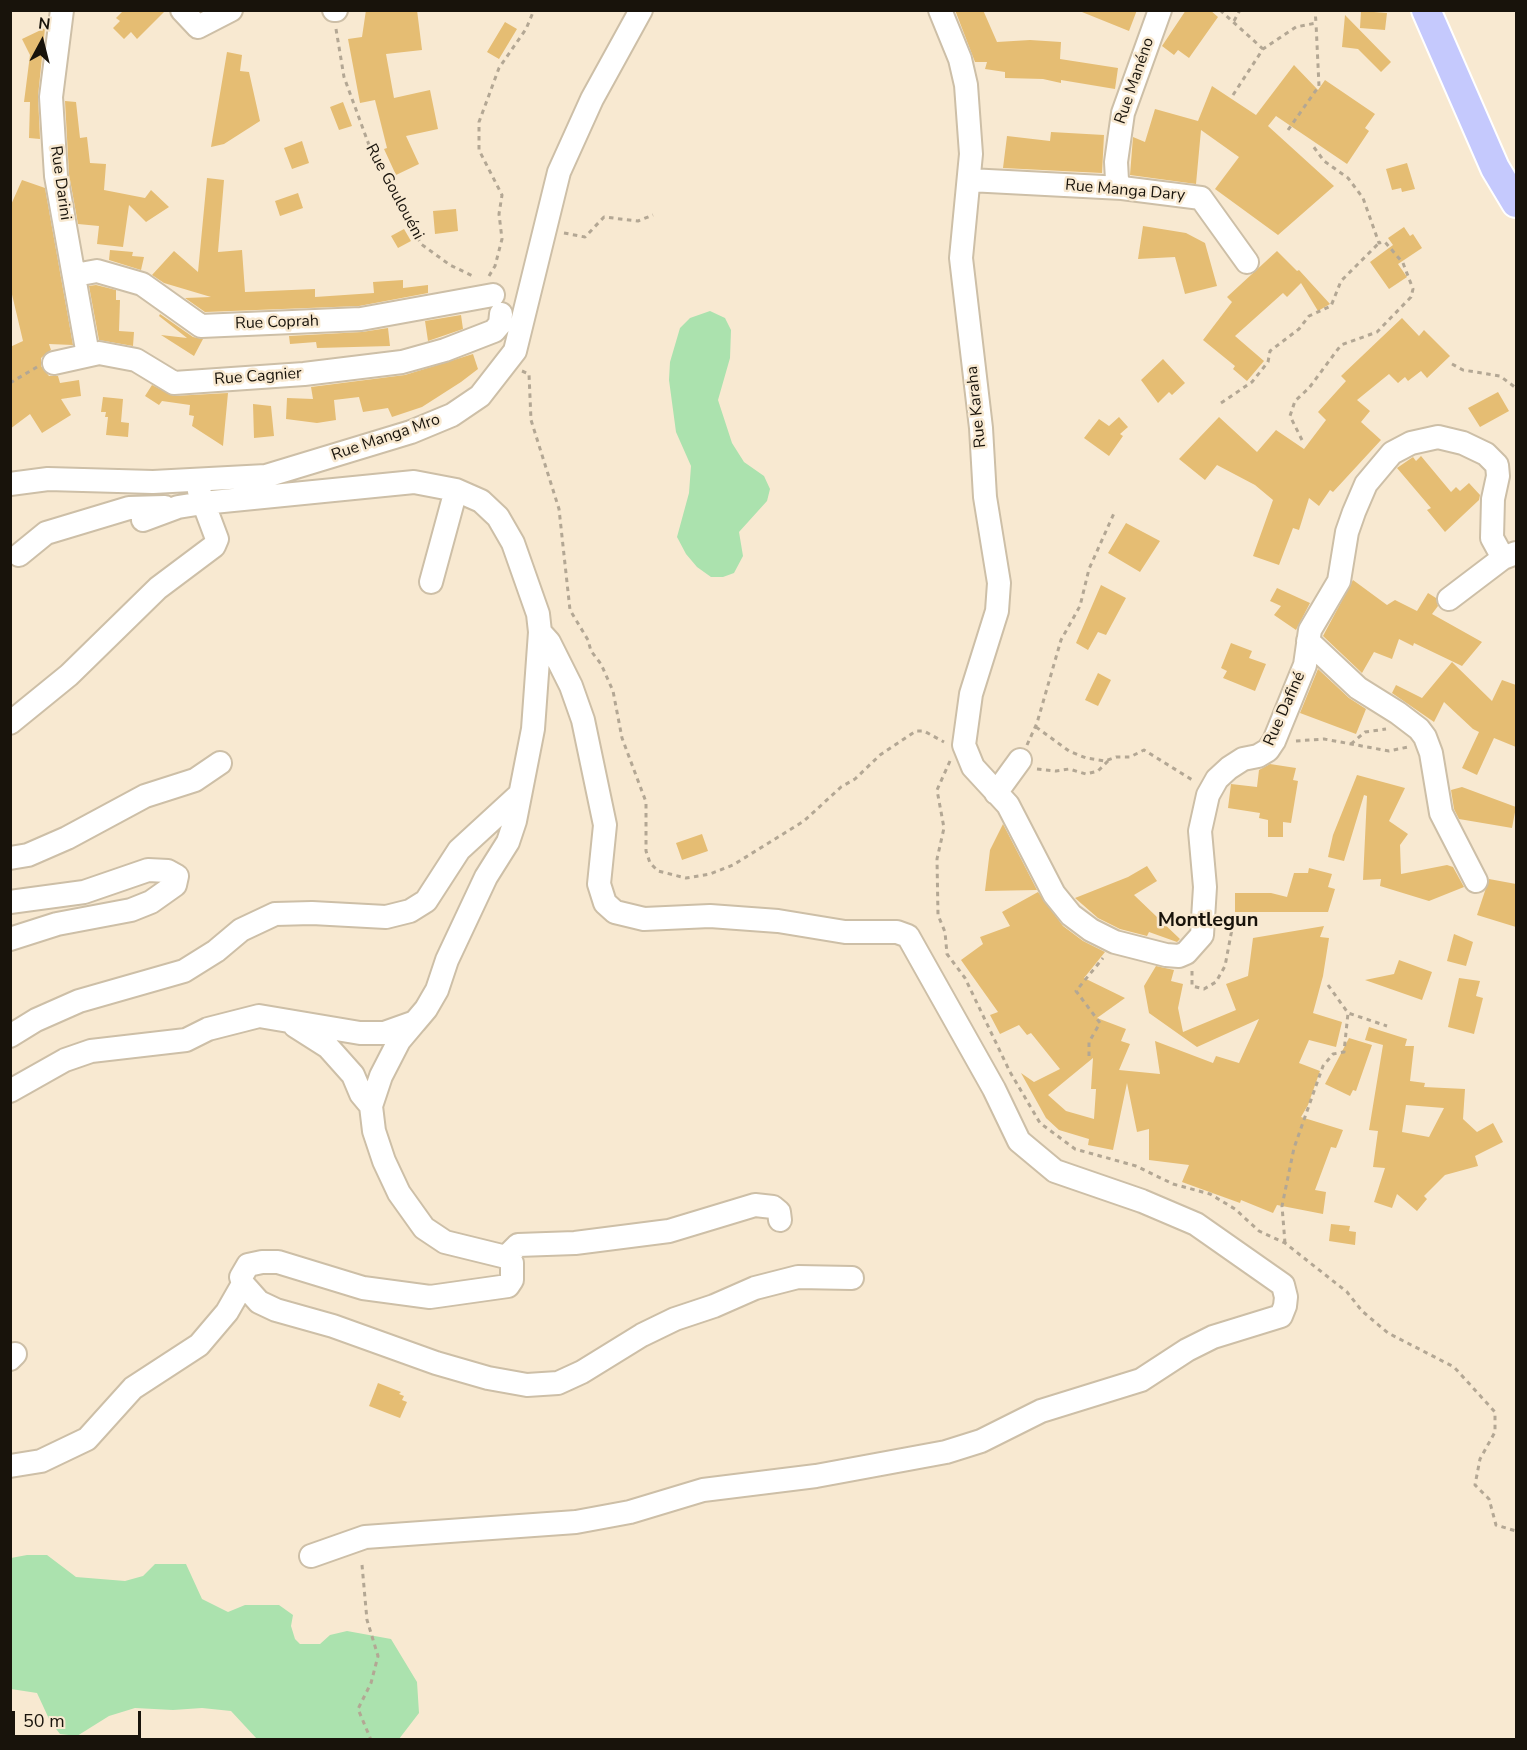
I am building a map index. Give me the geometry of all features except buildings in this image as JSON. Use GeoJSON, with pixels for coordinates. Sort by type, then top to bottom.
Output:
{"type":"FeatureCollection","features":[{"type":"Feature","properties":{"kind":"main road"},"geometry":{"type":"LineString","coordinates":[[1426,10],[1495,168],[1516,203]]}},
{"type":"Feature","properties":{"kind":"street","name":"Rue Darini"},"geometry":{"type":"LineString","coordinates":[[62,10],[51,97],[56,176],[88,355]]}},
{"type":"Feature","properties":{"kind":"street"},"geometry":{"type":"LineString","coordinates":[[182,10],[198,27],[231,10]]}},
{"type":"Feature","properties":{"kind":"street","name":"Rue Manga Mro"},"geometry":{"type":"LineString","coordinates":[[10,484],[48,479],[195,481],[266,476],[411,432],[452,415],[480,396],[507,365],[515,351],[560,172],[573,137],[641,10]]}},
{"type":"Feature","properties":{"kind":"street","name":"Rue Karaha"},"geometry":{"type":"LineString","coordinates":[[940,10],[960,59],[966,85],[971,154],[961,258],[981,428],[985,497],[1000,596],[993,631],[978,668],[971,694],[960,746]]}},
{"type":"Feature","properties":{"kind":"street","name":"Rue Manéno"},"geometry":{"type":"LineString","coordinates":[[1122,188],[1117,180],[1116,162],[1122,113],[1160,10]]}},
{"type":"Feature","properties":{"kind":"street","name":"Rue Manga Dary"},"geometry":{"type":"LineString","coordinates":[[969,180],[1122,188],[1201,198],[1247,262]]}},
{"type":"Feature","properties":{"kind":"street","name":"Rue Coprah"},"geometry":{"type":"LineString","coordinates":[[75,275],[97,271],[142,284],[201,326],[361,320],[492,297]]}},
{"type":"Feature","properties":{"kind":"street","name":"Rue Cagnier"},"geometry":{"type":"LineString","coordinates":[[54,363],[99,353],[136,360],[174,383],[304,374],[402,362],[445,350],[494,331],[500,324],[492,297]]}},
{"type":"Feature","properties":{"kind":"street","name":"Rue Dafiné"},"geometry":{"type":"LineString","coordinates":[[1186,953],[1202,935],[1205,887],[1200,831],[1202,812],[1212,787],[1229,768],[1243,759],[1258,756],[1268,750],[1274,741],[1305,665],[1308,641],[1316,618],[1331,597],[1339,580],[1347,532],[1366,484],[1392,453],[1411,444],[1438,437],[1463,443],[1486,454],[1497,465],[1492,538],[1510,556]]}},
{"type":"Feature","properties":{"kind":"street"},"geometry":{"type":"LineString","coordinates":[[10,723],[69,675],[158,588],[214,546],[217,539],[195,481]]}},
{"type":"Feature","properties":{"kind":"street"},"geometry":{"type":"LineString","coordinates":[[10,1466],[41,1461],[87,1439],[133,1388],[199,1345],[227,1312],[243,1284],[243,1270],[248,1265],[278,1262],[363,1288],[430,1297],[508,1286],[514,1272],[512,1263],[506,1257],[445,1242],[424,1228],[413,1216],[384,1161],[374,1131],[371,1106],[381,1076],[399,1041],[426,1009],[437,990],[465,921],[508,842],[533,729],[540,632],[538,614],[507,529],[481,501],[456,490],[414,482],[178,507],[129,508],[46,532],[18,555]]}},
{"type":"Feature","properties":{"kind":"street"},"geometry":{"type":"LineString","coordinates":[[431,582],[456,490]]}},
{"type":"Feature","properties":{"kind":"street"},"geometry":{"type":"LineString","coordinates":[[143,520],[178,507]]}},
{"type":"Feature","properties":{"kind":"street"},"geometry":{"type":"LineString","coordinates":[[1449,599],[1510,556]]}},
{"type":"Feature","properties":{"kind":"street"},"geometry":{"type":"LineString","coordinates":[[311,1556],[365,1537],[576,1522],[630,1512],[703,1490],[816,1476],[946,1452],[981,1441],[1041,1411],[1141,1380],[1186,1350],[1213,1337],[1281,1316],[1285,1306],[1286,1297],[1283,1285],[1196,1224],[1142,1201],[1055,1171],[1019,1141],[994,1089],[909,936],[897,932],[845,932],[778,921],[710,916],[644,919],[615,912],[605,903],[599,884],[605,825],[583,720],[571,686],[549,642],[540,632]]}},
{"type":"Feature","properties":{"kind":"street"},"geometry":{"type":"LineString","coordinates":[[1308,641],[1358,688],[1419,729],[1425,737],[1432,758],[1441,813],[1476,882]]}},
{"type":"Feature","properties":{"kind":"street"},"geometry":{"type":"LineString","coordinates":[[960,746],[974,768],[1008,805],[1054,894],[1078,920],[1115,942],[1166,955],[1179,956],[1186,953]]}},
{"type":"Feature","properties":{"kind":"street"},"geometry":{"type":"LineString","coordinates":[[10,858],[28,855],[68,838],[145,796],[195,780],[220,763]]}},
{"type":"Feature","properties":{"kind":"street"},"geometry":{"type":"LineString","coordinates":[[996,793],[1018,764]]}},
{"type":"Feature","properties":{"kind":"street"},"geometry":{"type":"LineString","coordinates":[[10,1036],[36,1020],[79,1001],[184,971],[216,951],[241,930],[275,914],[386,916],[410,911],[426,901],[459,850],[520,794]]}},
{"type":"Feature","properties":{"kind":"street"},"geometry":{"type":"LineString","coordinates":[[10,902],[84,892],[148,870],[168,871],[177,876],[175,885],[151,902],[131,910],[57,924],[10,939]]}},
{"type":"Feature","properties":{"kind":"street"},"geometry":{"type":"LineString","coordinates":[[10,1091],[65,1060],[91,1051],[186,1040],[208,1029],[259,1016],[360,1033],[384,1033],[415,1022]]}},
{"type":"Feature","properties":{"kind":"street"},"geometry":{"type":"LineString","coordinates":[[286,1020],[328,1047],[353,1074],[361,1094],[371,1106]]}},
{"type":"Feature","properties":{"kind":"street"},"geometry":{"type":"LineString","coordinates":[[506,1257],[518,1245],[575,1243],[660,1233],[692,1226],[737,1208],[755,1205],[773,1207],[779,1212],[780,1220]]}},
{"type":"Feature","properties":{"kind":"street"},"geometry":{"type":"LineString","coordinates":[[243,1284],[259,1302],[276,1311],[333,1326],[478,1375],[527,1385],[558,1383],[582,1372],[642,1335],[675,1319],[714,1306],[755,1288],[798,1277],[852,1278]]}},
{"type":"Feature","properties":{"kind":"path"},"geometry":{"type":"LineString","coordinates":[[492,297],[494,270],[502,239],[499,214],[502,195],[479,150],[479,122],[499,68],[526,28],[534,10]]}},
{"type":"Feature","properties":{"kind":"path"},"geometry":{"type":"LineString","coordinates":[[1220,10],[1263,49]]}},
{"type":"Feature","properties":{"kind":"path"},"geometry":{"type":"LineString","coordinates":[[1234,21],[1240,10]]}},
{"type":"Feature","properties":{"kind":"path"},"geometry":{"type":"LineString","coordinates":[[1288,130],[1319,86],[1315,10]]}},
{"type":"Feature","properties":{"kind":"path","name":"Rue Goulouéni"},"geometry":{"type":"LineString","coordinates":[[335,11],[344,77],[369,145],[422,244],[492,297]]}},
{"type":"Feature","properties":{"kind":"path"},"geometry":{"type":"LineString","coordinates":[[1233,95],[1263,49],[1296,27],[1317,23]]}},
{"type":"Feature","properties":{"kind":"path"},"geometry":{"type":"LineString","coordinates":[[1313,146],[1324,161],[1348,178],[1363,198],[1380,243]]}},
{"type":"Feature","properties":{"kind":"path"},"geometry":{"type":"LineString","coordinates":[[544,231],[585,237],[604,217],[638,221],[652,215]]}},
{"type":"Feature","properties":{"kind":"path"},"geometry":{"type":"LineString","coordinates":[[1221,403],[1252,382],[1268,362],[1270,351],[1299,329],[1310,316],[1331,306],[1341,280],[1380,243],[1385,242],[1405,266],[1413,285],[1411,297],[1377,332],[1341,345],[1309,388],[1295,401],[1290,416],[1302,440]]}},
{"type":"Feature","properties":{"kind":"path"},"geometry":{"type":"LineString","coordinates":[[10,383],[27,372],[54,363]]}},
{"type":"Feature","properties":{"kind":"path"},"geometry":{"type":"LineString","coordinates":[[1452,364],[1462,370],[1500,376],[1516,388]]}},
{"type":"Feature","properties":{"kind":"path"},"geometry":{"type":"LineString","coordinates":[[507,365],[529,374],[531,420],[559,509],[570,610],[588,640],[591,651],[602,664],[613,691],[622,738],[646,802],[646,851],[650,863],[658,871],[686,878],[710,874],[734,865],[804,821],[880,755],[916,731],[924,731],[960,746],[937,790],[944,828],[937,859],[938,915],[945,933],[947,954],[965,978],[1010,1072],[1040,1123],[1075,1149],[1136,1166],[1173,1184],[1210,1194],[1235,1209],[1259,1232],[1285,1243],[1347,1292],[1362,1311],[1388,1334],[1454,1367],[1495,1412],[1495,1432],[1479,1459],[1475,1485],[1489,1499],[1496,1525],[1516,1531]]}},
{"type":"Feature","properties":{"kind":"path"},"geometry":{"type":"LineString","coordinates":[[1115,511],[1089,569],[1080,606],[1061,640],[1035,727],[1018,764],[1056,771],[1069,769],[1086,774],[1101,769],[1109,760],[1116,757],[1130,758],[1144,750],[1170,764],[1177,773],[1212,787]]}},
{"type":"Feature","properties":{"kind":"path"},"geometry":{"type":"LineString","coordinates":[[1351,744],[1365,732],[1388,729],[1405,719]]}},
{"type":"Feature","properties":{"kind":"path"},"geometry":{"type":"LineString","coordinates":[[1035,727],[1069,752],[1086,758],[1109,760]]}},
{"type":"Feature","properties":{"kind":"path"},"geometry":{"type":"LineString","coordinates":[[1274,741],[1285,743],[1324,739],[1389,751],[1416,747],[1432,758]]}},
{"type":"Feature","properties":{"kind":"path"},"geometry":{"type":"LineString","coordinates":[[1186,953],[1191,962],[1192,986],[1203,989],[1216,982],[1225,966],[1232,929]]}},
{"type":"Feature","properties":{"kind":"path"},"geometry":{"type":"LineString","coordinates":[[1089,1056],[1089,1042],[1100,1023],[1076,990],[1115,942]]}},
{"type":"Feature","properties":{"kind":"path"},"geometry":{"type":"LineString","coordinates":[[1328,985],[1348,1013],[1387,1026]]}},
{"type":"Feature","properties":{"kind":"path"},"geometry":{"type":"LineString","coordinates":[[1285,1243],[1282,1206],[1294,1148],[1323,1066],[1333,1054],[1344,1052],[1348,1013]]}},
{"type":"Feature","properties":{"kind":"path"},"geometry":{"type":"LineString","coordinates":[[362,1566],[367,1620],[378,1656],[371,1683],[358,1709],[371,1740]]}},
{"type":"Feature","properties":{"kind":"green space"},"geometry":{"type":"Polygon","coordinates":[[[710,311],[725,318],[731,330],[730,358],[718,400],[732,443],[744,462],[764,476],[770,489],[767,501],[739,532],[743,556],[734,573],[723,577],[711,577],[697,567],[686,554],[677,537],[689,493],[691,466],[676,432],[669,380],[670,362],[680,328],[690,318],[710,311]]]}},
{"type":"Feature","properties":{"kind":"green space"},"geometry":{"type":"Polygon","coordinates":[[[47,1555],[76,1577],[125,1581],[143,1576],[155,1564],[186,1564],[202,1599],[228,1612],[245,1605],[279,1605],[293,1615],[291,1626],[295,1639],[300,1644],[320,1644],[330,1635],[347,1631],[391,1639],[417,1682],[419,1713],[399,1739],[257,1739],[231,1711],[202,1708],[173,1710],[135,1708],[109,1716],[77,1736],[60,1734],[50,1721],[37,1693],[11,1689],[11,1558],[47,1555]]]}},
{"type":"Feature","properties":{"kind":"district","name":"Montlegun"},"geometry":{"type":"Point","coordinates":[1208,921]}}]}
